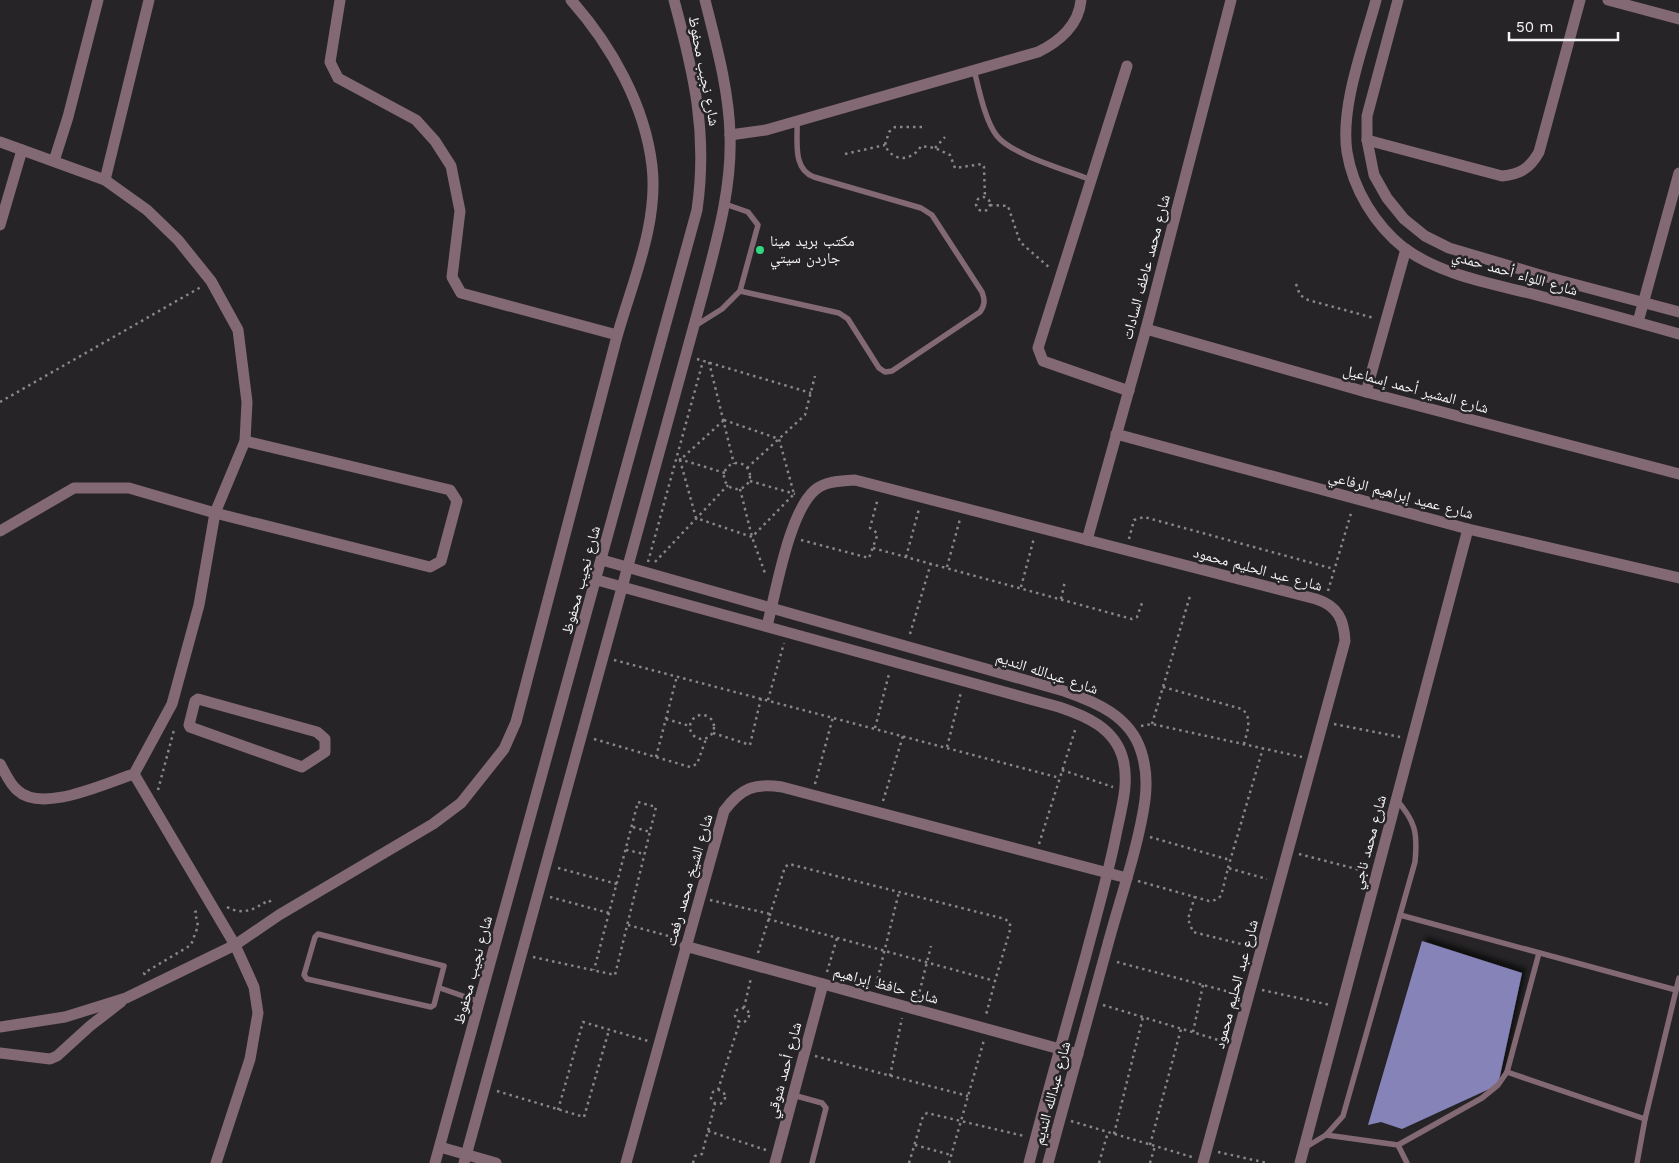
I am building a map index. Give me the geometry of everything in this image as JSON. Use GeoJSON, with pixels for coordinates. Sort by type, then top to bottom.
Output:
{"type":"FeatureCollection","features":[{"type":"Feature","properties":{"kind":"street"},"geometry":{"type":"LineString","coordinates":[[54,161],[68,117],[98,0]]}},
{"type":"Feature","properties":{"kind":"street"},"geometry":{"type":"LineString","coordinates":[[105,180],[149,0]]}},
{"type":"Feature","properties":{"kind":"street"},"geometry":{"type":"LineString","coordinates":[[340,0],[330,62],[338,78],[416,120],[435,141],[451,166],[460,211],[452,276],[455,286],[461,293],[618,335]]}},
{"type":"Feature","properties":{"kind":"street"},"geometry":{"type":"LineString","coordinates":[[0,1027],[65,1017],[126,998],[235,945],[279,915],[433,824],[460,803],[504,750],[516,722],[618,335],[642,259],[653,190],[648,140],[630,90],[602,38],[571,0]]}},
{"type":"Feature","properties":{"kind":"street","name":"شارع نجيب محفوظ"},"geometry":{"type":"LineString","coordinates":[[435,1163],[597,580],[697,210],[702,175],[699,107],[674,0]]}},
{"type":"Feature","properties":{"kind":"street","name":"شارع نجيب محفوظ"},"geometry":{"type":"LineString","coordinates":[[465,1159],[725,204],[730,135],[717,46],[705,0]]}},
{"type":"Feature","properties":{"kind":"street"},"geometry":{"type":"LineString","coordinates":[[730,135],[766,130],[1038,52],[1066,34],[1075,20],[1081,0]]}},
{"type":"Feature","properties":{"kind":"street","name":"شارع محمد عاطف السادات"},"geometry":{"type":"LineString","coordinates":[[1087,540],[1146,329],[1231,0]]}},
{"type":"Feature","properties":{"kind":"street","name":"شارع اللواء أحمد حمدي"},"geometry":{"type":"LineString","coordinates":[[1376,0],[1346,117],[1347,151],[1355,184],[1371,211],[1390,235],[1406,249],[1441,268],[1679,334]]}},
{"type":"Feature","properties":{"kind":"street","name":"شارع اللواء أحمد حمدي"},"geometry":{"type":"LineString","coordinates":[[1398,0],[1367,116],[1367,140],[1374,175],[1387,198],[1404,219],[1425,236],[1449,248],[1497,263],[1679,312]]}},
{"type":"Feature","properties":{"kind":"street"},"geometry":{"type":"LineString","coordinates":[[1367,140],[1502,176],[1518,174],[1525,170],[1535,158],[1544,138],[1580,0]]}},
{"type":"Feature","properties":{"kind":"street"},"geometry":{"type":"LineString","coordinates":[[1608,0],[1679,19]]}},
{"type":"Feature","properties":{"kind":"street"},"geometry":{"type":"LineString","coordinates":[[1127,66],[1038,348],[1038,354],[1043,361],[1129,390]]}},
{"type":"Feature","properties":{"kind":"street"},"geometry":{"type":"LineString","coordinates":[[0,142],[105,180],[146,210],[178,240],[211,281],[238,330],[247,402],[245,441],[215,512],[181,708],[134,774],[55,800],[22,794],[12,784],[0,764]]}},
{"type":"Feature","properties":{"kind":"street"},"geometry":{"type":"LineString","coordinates":[[0,225],[22,150]]}},
{"type":"Feature","properties":{"kind":"street"},"geometry":{"type":"LineString","coordinates":[[1638,322],[1679,173]]}},
{"type":"Feature","properties":{"kind":"street"},"geometry":{"type":"LineString","coordinates":[[1366,392],[1406,249]]}},
{"type":"Feature","properties":{"kind":"street","name":"شارع المشير أحمد إسماعيل"},"geometry":{"type":"LineString","coordinates":[[1146,329],[1366,392],[1679,474]]}},
{"type":"Feature","properties":{"kind":"street","name":"شارع عميد إبراهيم الرفاعي"},"geometry":{"type":"LineString","coordinates":[[1116,434],[1468,530],[1679,578]]}},
{"type":"Feature","properties":{"kind":"street"},"geometry":{"type":"LineString","coordinates":[[0,531],[74,488],[129,488],[430,567],[436,565],[442,558],[457,501],[450,490],[245,441]]}},
{"type":"Feature","properties":{"kind":"street","name":"شارع عبد الحليم محمود"},"geometry":{"type":"LineString","coordinates":[[768,626],[790,537],[796,519],[808,498],[815,490],[831,482],[855,480],[1325,602],[1336,611],[1344,623],[1345,641],[1203,1162]]}},
{"type":"Feature","properties":{"kind":"street","name":"شارع محمد ناجي"},"geometry":{"type":"LineString","coordinates":[[1300,1163],[1468,530]]}},
{"type":"Feature","properties":{"kind":"street","name":"شارع عبدالله النديم"},"geometry":{"type":"LineString","coordinates":[[602,560],[773,605],[906,646],[1064,691],[1089,699],[1110,710],[1129,728],[1141,750],[1146,776],[1145,800],[1127,878],[1048,1163]]}},
{"type":"Feature","properties":{"kind":"street","name":"شارع عبدالله النديم"},"geometry":{"type":"LineString","coordinates":[[597,580],[1080,714],[1099,724],[1114,739],[1122,758],[1125,792],[1109,873],[1028,1163]]}},
{"type":"Feature","properties":{"kind":"street"},"geometry":{"type":"LineString","coordinates":[[198,700],[317,732],[325,739],[326,752],[302,767],[190,727],[181,708],[198,700]]}},
{"type":"Feature","properties":{"kind":"street"},"geometry":{"type":"LineString","coordinates":[[134,774],[235,945],[254,987],[258,1013],[250,1059],[216,1163]]}},
{"type":"Feature","properties":{"kind":"street","name":"شارع الشيخ محمد رفعت"},"geometry":{"type":"LineString","coordinates":[[626,1163],[724,810],[734,797],[749,788],[766,785],[812,795],[1127,878]]}},
{"type":"Feature","properties":{"kind":"street","name":"شارع حافظ إبراهيم"},"geometry":{"type":"LineString","coordinates":[[686,944],[872,998],[1078,1054]]}},
{"type":"Feature","properties":{"kind":"street","name":"شارع أحمد شوقي"},"geometry":{"type":"LineString","coordinates":[[776,1158],[823,984]]}},
{"type":"Feature","properties":{"kind":"street"},"geometry":{"type":"LineString","coordinates":[[0,1053],[50,1060],[126,998]]}},
{"type":"Feature","properties":{"kind":"street"},"geometry":{"type":"LineString","coordinates":[[440,1147],[465,1159],[496,1163]]}},
{"type":"Feature","properties":{"kind":"lane"},"geometry":{"type":"LineString","coordinates":[[974,70],[990,123],[996,136],[1009,148],[1091,180]]}},
{"type":"Feature","properties":{"kind":"lane"},"geometry":{"type":"LineString","coordinates":[[740,291],[839,313],[848,319],[880,368],[885,372],[892,371],[980,312],[983,308],[984,298],[982,292],[932,215],[921,208],[804,172],[798,163],[797,121]]}},
{"type":"Feature","properties":{"kind":"lane"},"geometry":{"type":"LineString","coordinates":[[693,327],[722,309],[740,291],[758,225],[748,212],[725,204]]}},
{"type":"Feature","properties":{"kind":"lane"},"geometry":{"type":"LineString","coordinates":[[1304,1148],[1326,1135],[1343,1116],[1415,862],[1418,838],[1411,816],[1396,798]]}},
{"type":"Feature","properties":{"kind":"lane"},"geometry":{"type":"LineString","coordinates":[[1400,915],[1676,990]]}},
{"type":"Feature","properties":{"kind":"lane"},"geometry":{"type":"LineString","coordinates":[[318,934],[444,966],[440,988],[434,1005],[431,1007],[307,979],[304,975],[314,937],[318,934]]}},
{"type":"Feature","properties":{"kind":"lane"},"geometry":{"type":"LineString","coordinates":[[1326,1135],[1398,1145],[1482,1098],[1498,1085],[1507,1072],[1539,953]]}},
{"type":"Feature","properties":{"kind":"lane"},"geometry":{"type":"LineString","coordinates":[[1637,1163],[1645,1119],[1679,978]]}},
{"type":"Feature","properties":{"kind":"lane"},"geometry":{"type":"LineString","coordinates":[[440,988],[480,1002]]}},
{"type":"Feature","properties":{"kind":"lane"},"geometry":{"type":"LineString","coordinates":[[1507,1072],[1645,1119]]}},
{"type":"Feature","properties":{"kind":"lane"},"geometry":{"type":"LineString","coordinates":[[793,1095],[822,1102],[826,1108],[812,1163]]}},
{"type":"Feature","properties":{"kind":"lane"},"geometry":{"type":"LineString","coordinates":[[1398,1145],[1407,1163]]}},
{"type":"Feature","properties":{"kind":"path"},"geometry":{"type":"LineString","coordinates":[[922,127],[895,127],[889,132],[885,145],[889,153],[900,158],[913,156],[921,146],[935,148],[950,156],[955,168],[982,164],[984,167],[985,197],[989,200],[990,205]]}},
{"type":"Feature","properties":{"kind":"path"},"geometry":{"type":"LineString","coordinates":[[935,148],[945,137]]}},
{"type":"Feature","properties":{"kind":"path"},"geometry":{"type":"LineString","coordinates":[[845,154],[885,145]]}},
{"type":"Feature","properties":{"kind":"path"},"geometry":{"type":"LineString","coordinates":[[985,197],[978,198],[976,202],[977,209],[985,212],[990,205]]}},
{"type":"Feature","properties":{"kind":"path"},"geometry":{"type":"LineString","coordinates":[[990,205],[1008,206],[1020,242],[1060,277]]}},
{"type":"Feature","properties":{"kind":"path"},"geometry":{"type":"LineString","coordinates":[[0,402],[211,281]]}},
{"type":"Feature","properties":{"kind":"path"},"geometry":{"type":"LineString","coordinates":[[1296,284],[1300,295],[1308,300],[1385,321]]}},
{"type":"Feature","properties":{"kind":"path"},"geometry":{"type":"LineString","coordinates":[[685,355],[811,393]]}},
{"type":"Feature","properties":{"kind":"path"},"geometry":{"type":"LineString","coordinates":[[645,572],[703,360]]}},
{"type":"Feature","properties":{"kind":"path"},"geometry":{"type":"LineString","coordinates":[[710,362],[734,464]]}},
{"type":"Feature","properties":{"kind":"path"},"geometry":{"type":"LineString","coordinates":[[747,468],[805,415],[815,376]]}},
{"type":"Feature","properties":{"kind":"path"},"geometry":{"type":"LineString","coordinates":[[724,420],[779,439]]}},
{"type":"Feature","properties":{"kind":"path"},"geometry":{"type":"LineString","coordinates":[[680,460],[724,420]]}},
{"type":"Feature","properties":{"kind":"path"},"geometry":{"type":"LineString","coordinates":[[779,439],[794,494]]}},
{"type":"Feature","properties":{"kind":"path"},"geometry":{"type":"LineString","coordinates":[[676,459],[725,473]]}},
{"type":"Feature","properties":{"kind":"path"},"geometry":{"type":"LineString","coordinates":[[680,460],[697,518]]}},
{"type":"Feature","properties":{"kind":"path"},"geometry":{"type":"LineString","coordinates":[[725,473],[734,464],[741,464],[747,468],[750,474],[750,481]]}},
{"type":"Feature","properties":{"kind":"path"},"geometry":{"type":"LineString","coordinates":[[725,473],[728,485]]}},
{"type":"Feature","properties":{"kind":"path"},"geometry":{"type":"LineString","coordinates":[[750,481],[808,498]]}},
{"type":"Feature","properties":{"kind":"path"},"geometry":{"type":"LineString","coordinates":[[740,489],[750,481]]}},
{"type":"Feature","properties":{"kind":"path"},"geometry":{"type":"LineString","coordinates":[[645,572],[728,485]]}},
{"type":"Feature","properties":{"kind":"path"},"geometry":{"type":"LineString","coordinates":[[728,485],[740,489]]}},
{"type":"Feature","properties":{"kind":"path"},"geometry":{"type":"LineString","coordinates":[[790,537],[869,558],[877,533],[871,530],[870,525],[881,487]]}},
{"type":"Feature","properties":{"kind":"path"},"geometry":{"type":"LineString","coordinates":[[740,489],[752,537],[773,605]]}},
{"type":"Feature","properties":{"kind":"path"},"geometry":{"type":"LineString","coordinates":[[752,537],[794,494]]}},
{"type":"Feature","properties":{"kind":"path"},"geometry":{"type":"LineString","coordinates":[[906,557],[922,498]]}},
{"type":"Feature","properties":{"kind":"path"},"geometry":{"type":"LineString","coordinates":[[1325,602],[1356,499]]}},
{"type":"Feature","properties":{"kind":"path"},"geometry":{"type":"LineString","coordinates":[[947,568],[962,508]]}},
{"type":"Feature","properties":{"kind":"path"},"geometry":{"type":"LineString","coordinates":[[1127,550],[1134,520],[1144,517],[1334,569]]}},
{"type":"Feature","properties":{"kind":"path"},"geometry":{"type":"LineString","coordinates":[[697,518],[752,537]]}},
{"type":"Feature","properties":{"kind":"path"},"geometry":{"type":"LineString","coordinates":[[1021,587],[1038,527]]}},
{"type":"Feature","properties":{"kind":"path"},"geometry":{"type":"LineString","coordinates":[[873,548],[1021,587],[1132,619],[1136,617],[1142,603]]}},
{"type":"Feature","properties":{"kind":"path"},"geometry":{"type":"LineString","coordinates":[[906,646],[931,563]]}},
{"type":"Feature","properties":{"kind":"path"},"geometry":{"type":"LineString","coordinates":[[1061,599],[1065,581]]}},
{"type":"Feature","properties":{"kind":"path"},"geometry":{"type":"LineString","coordinates":[[1190,596],[1152,724],[1313,759]]}},
{"type":"Feature","properties":{"kind":"path"},"geometry":{"type":"LineString","coordinates":[[768,700],[787,632]]}},
{"type":"Feature","properties":{"kind":"path"},"geometry":{"type":"LineString","coordinates":[[602,657],[1060,778]]}},
{"type":"Feature","properties":{"kind":"path"},"geometry":{"type":"LineString","coordinates":[[875,728],[892,661]]}},
{"type":"Feature","properties":{"kind":"path"},"geometry":{"type":"LineString","coordinates":[[656,757],[677,676]]}},
{"type":"Feature","properties":{"kind":"path"},"geometry":{"type":"LineString","coordinates":[[947,748],[964,681]]}},
{"type":"Feature","properties":{"kind":"path"},"geometry":{"type":"LineString","coordinates":[[1163,687],[1242,709],[1247,714],[1249,722],[1244,744]]}},
{"type":"Feature","properties":{"kind":"path"},"geometry":{"type":"LineString","coordinates":[[713,733],[750,744],[760,698]]}},
{"type":"Feature","properties":{"kind":"path"},"geometry":{"type":"LineString","coordinates":[[158,794],[164,763],[181,708]]}},
{"type":"Feature","properties":{"kind":"path"},"geometry":{"type":"LineString","coordinates":[[1036,854],[1080,714]]}},
{"type":"Feature","properties":{"kind":"path"},"geometry":{"type":"LineString","coordinates":[[580,735],[694,767],[697,764],[706,740],[713,733],[714,724],[706,715],[694,718],[690,726],[694,737],[706,740]]}},
{"type":"Feature","properties":{"kind":"path"},"geometry":{"type":"LineString","coordinates":[[812,795],[832,717]]}},
{"type":"Feature","properties":{"kind":"path"},"geometry":{"type":"LineString","coordinates":[[666,719],[690,726]]}},
{"type":"Feature","properties":{"kind":"path"},"geometry":{"type":"LineString","coordinates":[[1323,722],[1411,740]]}},
{"type":"Feature","properties":{"kind":"path"},"geometry":{"type":"LineString","coordinates":[[880,813],[903,736]]}},
{"type":"Feature","properties":{"kind":"path"},"geometry":{"type":"LineString","coordinates":[[1127,878],[1209,901],[1221,896],[1263,748]]}},
{"type":"Feature","properties":{"kind":"path"},"geometry":{"type":"LineString","coordinates":[[1062,770],[1125,792]]}},
{"type":"Feature","properties":{"kind":"path"},"geometry":{"type":"LineString","coordinates":[[520,954],[615,975],[656,807],[638,802],[594,970]]}},
{"type":"Feature","properties":{"kind":"path"},"geometry":{"type":"LineString","coordinates":[[632,828],[650,832]]}},
{"type":"Feature","properties":{"kind":"path"},"geometry":{"type":"LineString","coordinates":[[1137,833],[1230,860]]}},
{"type":"Feature","properties":{"kind":"path"},"geometry":{"type":"LineString","coordinates":[[626,850],[645,854]]}},
{"type":"Feature","properties":{"kind":"path"},"geometry":{"type":"LineString","coordinates":[[1288,852],[1376,874]]}},
{"type":"Feature","properties":{"kind":"path"},"geometry":{"type":"LineString","coordinates":[[545,864],[617,884]]}},
{"type":"Feature","properties":{"kind":"path"},"geometry":{"type":"LineString","coordinates":[[744,1008],[768,919],[786,864],[1005,919],[1010,923],[1010,930],[949,1163]]}},
{"type":"Feature","properties":{"kind":"path"},"geometry":{"type":"LineString","coordinates":[[1228,868],[1279,883]]}},
{"type":"Feature","properties":{"kind":"path"},"geometry":{"type":"LineString","coordinates":[[872,998],[899,892]]}},
{"type":"Feature","properties":{"kind":"path"},"geometry":{"type":"LineString","coordinates":[[537,894],[610,913]]}},
{"type":"Feature","properties":{"kind":"path"},"geometry":{"type":"LineString","coordinates":[[1194,896],[1188,920],[1193,932],[1261,949]]}},
{"type":"Feature","properties":{"kind":"path"},"geometry":{"type":"LineString","coordinates":[[699,897],[770,914]]}},
{"type":"Feature","properties":{"kind":"path"},"geometry":{"type":"LineString","coordinates":[[149,987],[144,972],[191,945],[198,926],[195,912],[219,898],[226,906],[235,911],[245,912],[253,910],[269,900],[279,915]]}},
{"type":"Feature","properties":{"kind":"path"},"geometry":{"type":"LineString","coordinates":[[768,919],[996,981]]}},
{"type":"Feature","properties":{"kind":"path"},"geometry":{"type":"LineString","coordinates":[[627,925],[686,944]]}},
{"type":"Feature","properties":{"kind":"path"},"geometry":{"type":"LineString","coordinates":[[823,984],[838,938]]}},
{"type":"Feature","properties":{"kind":"path"},"geometry":{"type":"LineString","coordinates":[[890,1076],[931,946]]}},
{"type":"Feature","properties":{"kind":"path"},"geometry":{"type":"LineString","coordinates":[[1104,958],[1204,985],[1341,1007]]}},
{"type":"Feature","properties":{"kind":"path"},"geometry":{"type":"LineString","coordinates":[[1194,1032],[1204,985]]}},
{"type":"Feature","properties":{"kind":"path"},"geometry":{"type":"LineString","coordinates":[[1092,1001],[1235,1045]]}},
{"type":"Feature","properties":{"kind":"path"},"geometry":{"type":"LineString","coordinates":[[740,1021],[736,1017],[736,1011],[744,1008]]}},
{"type":"Feature","properties":{"kind":"path"},"geometry":{"type":"LineString","coordinates":[[740,1021],[744,1021],[749,1016],[749,1012],[744,1008]]}},
{"type":"Feature","properties":{"kind":"path"},"geometry":{"type":"LineString","coordinates":[[1114,1134],[1143,1017]]}},
{"type":"Feature","properties":{"kind":"path"},"geometry":{"type":"LineString","coordinates":[[715,1104],[711,1100],[711,1094],[718,1090],[740,1021]]}},
{"type":"Feature","properties":{"kind":"path"},"geometry":{"type":"LineString","coordinates":[[558,1110],[583,1022],[659,1044]]}},
{"type":"Feature","properties":{"kind":"path"},"geometry":{"type":"LineString","coordinates":[[1150,1145],[1181,1029]]}},
{"type":"Feature","properties":{"kind":"path"},"geometry":{"type":"LineString","coordinates":[[484,1087],[584,1117],[609,1030]]}},
{"type":"Feature","properties":{"kind":"path"},"geometry":{"type":"LineString","coordinates":[[804,1053],[968,1096]]}},
{"type":"Feature","properties":{"kind":"path"},"geometry":{"type":"LineString","coordinates":[[715,1104],[719,1104],[724,1099],[722,1091],[718,1090]]}},
{"type":"Feature","properties":{"kind":"path"},"geometry":{"type":"LineString","coordinates":[[693,1163],[695,1156],[702,1154],[715,1104]]}},
{"type":"Feature","properties":{"kind":"path"},"geometry":{"type":"LineString","coordinates":[[909,1163],[923,1116],[927,1113],[1035,1139]]}},
{"type":"Feature","properties":{"kind":"path"},"geometry":{"type":"LineString","coordinates":[[1060,1118],[1203,1162]]}},
{"type":"Feature","properties":{"kind":"path"},"geometry":{"type":"LineString","coordinates":[[708,1132],[776,1158]]}},
{"type":"Feature","properties":{"kind":"path"},"geometry":{"type":"LineString","coordinates":[[1099,1163],[1108,1132]]}},
{"type":"Feature","properties":{"kind":"path"},"geometry":{"type":"LineString","coordinates":[[914,1145],[952,1155]]}},
{"type":"Feature","properties":{"kind":"path"},"geometry":{"type":"LineString","coordinates":[[1150,1163],[1155,1146]]}},
{"type":"Feature","properties":{"kind":"path"},"geometry":{"type":"LineString","coordinates":[[1207,1149],[1267,1163]]}},
{"type":"Feature","properties":{"kind":"building"},"geometry":{"type":"Polygon","coordinates":[[[1422,941],[1522,973],[1498,1085],[1402,1129],[1381,1122],[1368,1125],[1422,941]]]}},
{"type":"Feature","properties":{"kind":"place","name":"مكتب بريد مينا جاردن سيتي"},"geometry":{"type":"Point","coordinates":[760,250]}}]}
